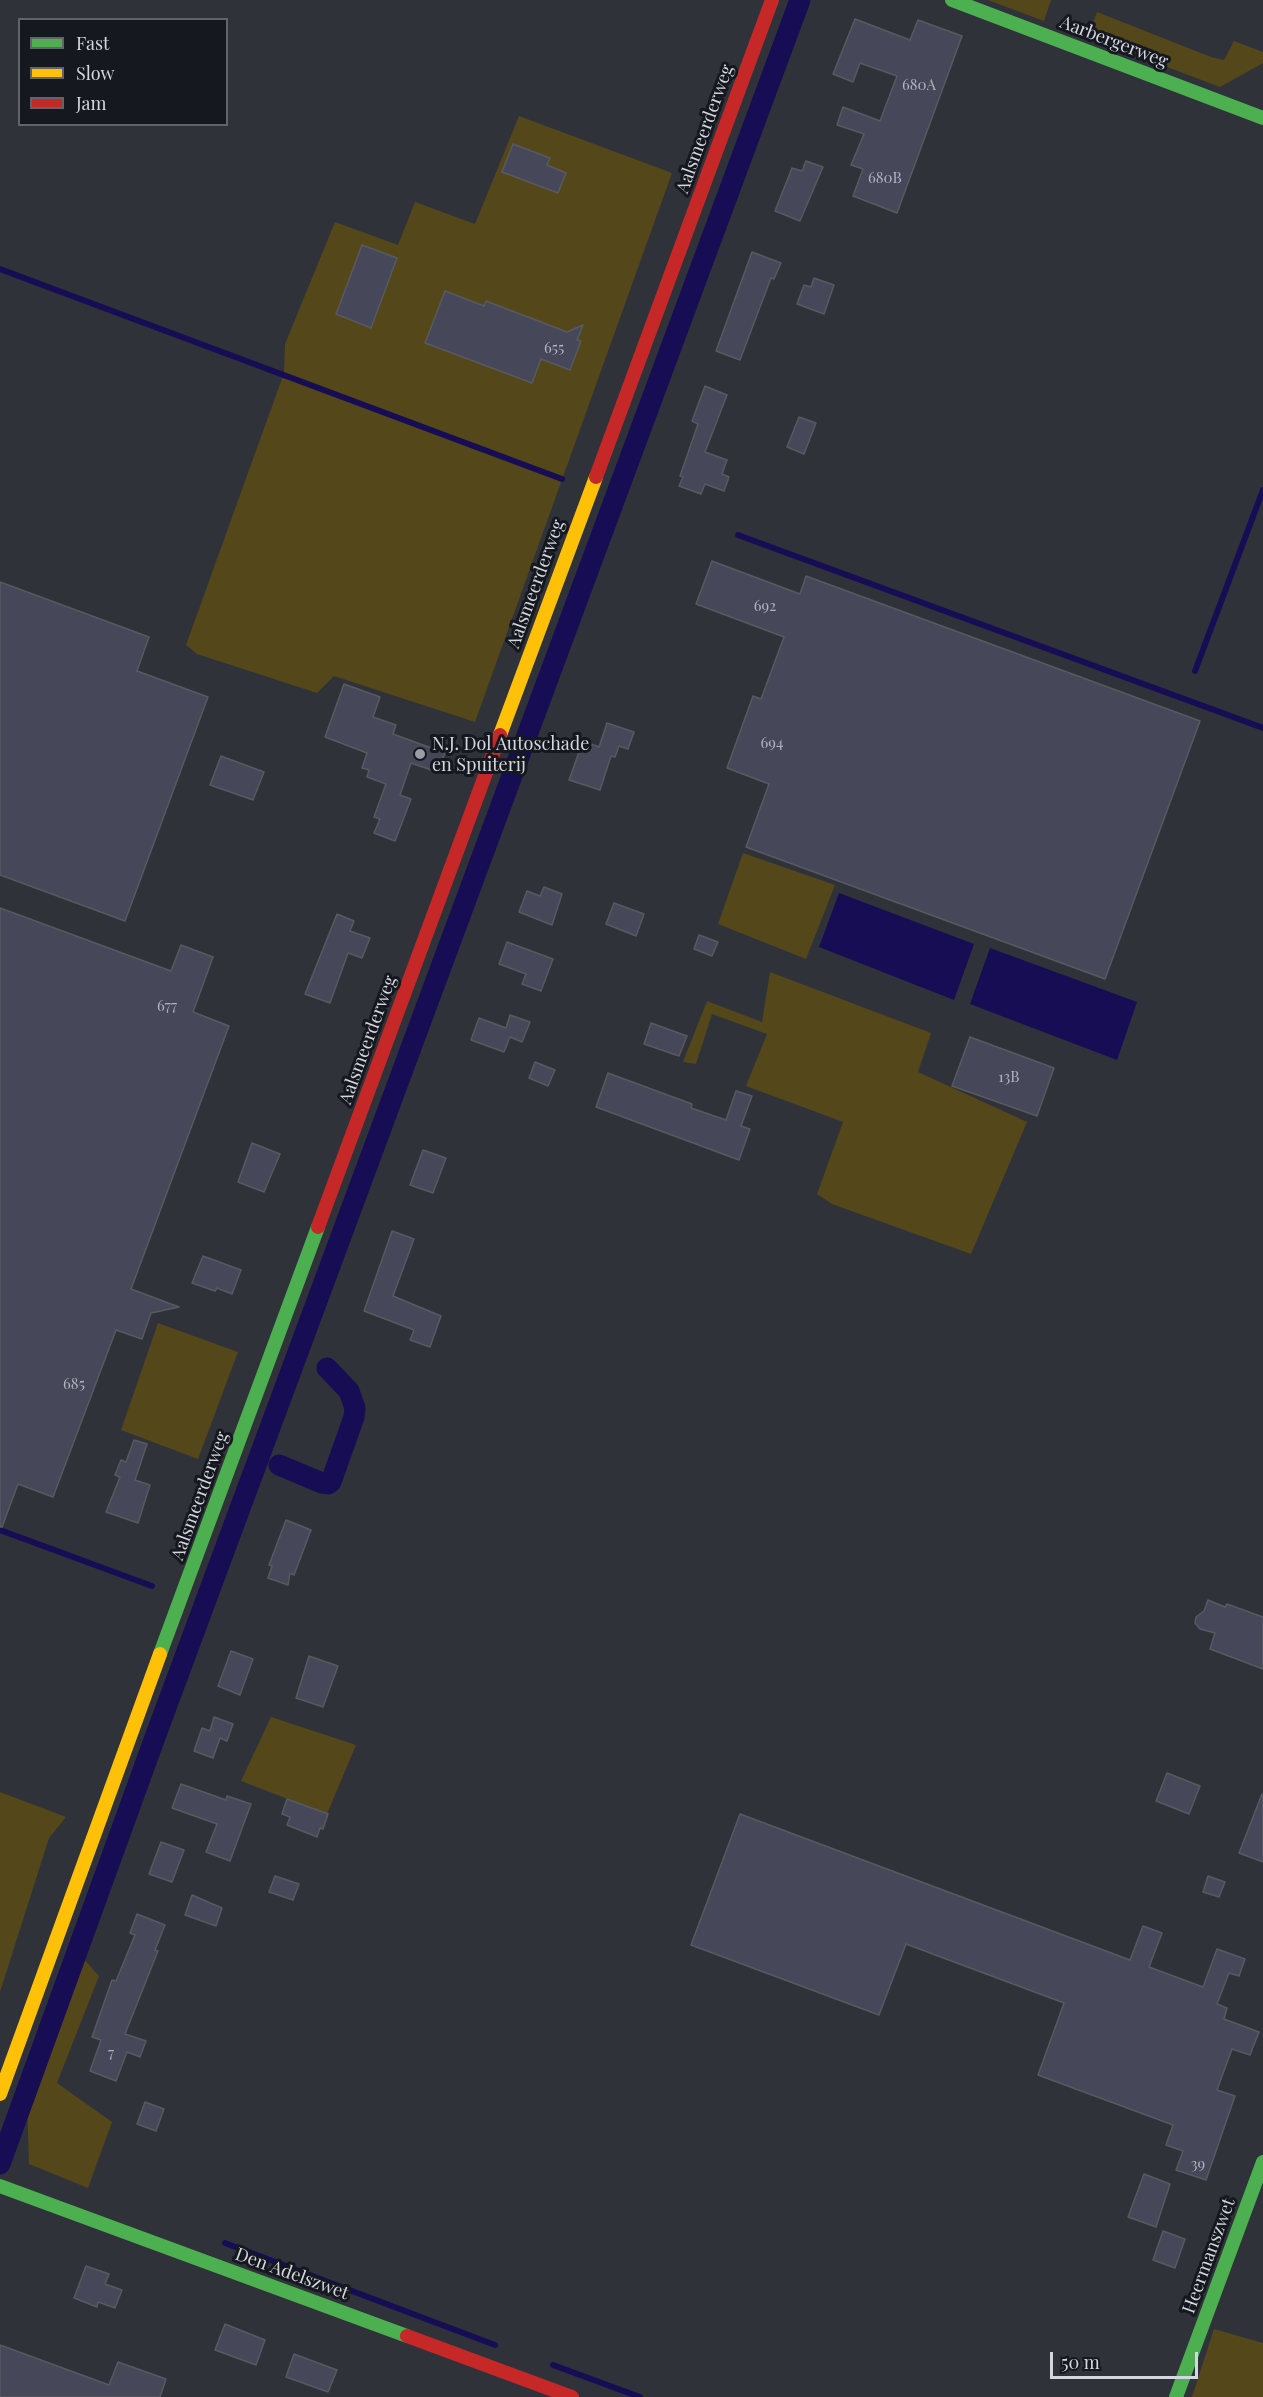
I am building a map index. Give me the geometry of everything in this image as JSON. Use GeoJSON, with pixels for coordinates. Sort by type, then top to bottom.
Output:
{"type":"FeatureCollection","features":[{"type":"Feature","properties":{"kind":"street","name":"Aalsmeerderweg"},"geometry":{"type":"LineString","coordinates":[[0,2094],[125,1748],[772,0]]}},
{"type":"Feature","properties":{"kind":"street","name":"Aarbergerweg"},"geometry":{"type":"LineString","coordinates":[[952,0],[1263,118]]}},
{"type":"Feature","properties":{"kind":"street","name":"Heermanszwet"},"geometry":{"type":"LineString","coordinates":[[1176,2397],[1263,2162]]}},
{"type":"Feature","properties":{"kind":"street","name":"Den Adelszwet"},"geometry":{"type":"LineString","coordinates":[[1,2186],[572,2397]]}},
{"type":"Feature","properties":{"kind":"shaded area"},"geometry":{"type":"Polygon","coordinates":[[[988,0],[1051,0],[1044,21],[988,0]]]}},
{"type":"Feature","properties":{"kind":"shaded area"},"geometry":{"type":"Polygon","coordinates":[[[1097,12],[1224,60],[1234,41],[1263,52],[1263,63],[1220,87],[1088,37],[1097,12]]]}},
{"type":"Feature","properties":{"kind":"shaded area"},"geometry":{"type":"Polygon","coordinates":[[[519,116],[672,173],[475,722],[334,676],[317,693],[197,654],[186,645],[284,373],[285,344],[335,222],[398,245],[415,202],[475,224],[519,116]]]}},
{"type":"Feature","properties":{"kind":"shaded area"},"geometry":{"type":"Polygon","coordinates":[[[743,853],[835,885],[806,959],[718,924],[743,853]]]}},
{"type":"Feature","properties":{"kind":"shaded area"},"geometry":{"type":"Polygon","coordinates":[[[839,893],[974,944],[954,1000],[819,947],[839,893]]]}},
{"type":"Feature","properties":{"kind":"shaded area"},"geometry":{"type":"Polygon","coordinates":[[[990,948],[1137,1002],[1117,1060],[970,1004],[990,948]]]}},
{"type":"Feature","properties":{"kind":"shaded area"},"geometry":{"type":"Polygon","coordinates":[[[770,972],[931,1033],[918,1072],[1027,1122],[971,1254],[832,1204],[817,1194],[843,1122],[746,1086],[767,1034],[712,1014],[696,1064],[683,1062],[707,1001],[762,1022],[770,972]]]}},
{"type":"Feature","properties":{"kind":"shaded area"},"geometry":{"type":"Polygon","coordinates":[[[158,1323],[238,1352],[198,1459],[121,1430],[158,1323]]]}},
{"type":"Feature","properties":{"kind":"shaded area"},"geometry":{"type":"Polygon","coordinates":[[[271,1717],[356,1745],[327,1814],[241,1781],[271,1717]]]}},
{"type":"Feature","properties":{"kind":"shaded area"},"geometry":{"type":"Polygon","coordinates":[[[0,1792],[66,1817],[49,1838],[0,1992],[0,1792]]]}},
{"type":"Feature","properties":{"kind":"shaded area"},"geometry":{"type":"Polygon","coordinates":[[[83,1958],[99,1976],[57,2083],[112,2122],[88,2188],[29,2164],[27,2103],[83,1958]]]}},
{"type":"Feature","properties":{"kind":"shaded area"},"geometry":{"type":"Polygon","coordinates":[[[1214,2329],[1263,2343],[1263,2397],[1192,2397],[1214,2329]]]}},
{"type":"Feature","properties":{"kind":"building"},"geometry":{"type":"Polygon","coordinates":[[[855,19],[910,40],[918,20],[962,36],[897,213],[853,196],[863,169],[851,165],[864,134],[837,125],[843,107],[880,121],[897,76],[860,63],[853,82],[833,74],[855,19]]]}},
{"type":"Feature","properties":{"kind":"building"},"geometry":{"type":"Polygon","coordinates":[[[513,144],[550,158],[547,165],[566,173],[558,193],[502,172],[513,144]]]}},
{"type":"Feature","properties":{"kind":"building"},"geometry":{"type":"Polygon","coordinates":[[[806,161],[823,167],[800,221],[775,211],[792,168],[802,171],[806,161]]]}},
{"type":"Feature","properties":{"kind":"building"},"geometry":{"type":"Polygon","coordinates":[[[362,245],[397,258],[371,328],[336,314],[362,245]]]}},
{"type":"Feature","properties":{"kind":"building"},"geometry":{"type":"Polygon","coordinates":[[[752,252],[781,263],[774,279],[771,278],[740,360],[716,351],[752,252]]]}},
{"type":"Feature","properties":{"kind":"building"},"geometry":{"type":"Polygon","coordinates":[[[814,278],[834,285],[824,314],[797,304],[804,285],[811,287],[814,278]]]}},
{"type":"Feature","properties":{"kind":"building"},"geometry":{"type":"Polygon","coordinates":[[[445,291],[484,306],[486,301],[567,332],[583,325],[577,340],[581,341],[570,370],[541,359],[532,383],[425,343],[445,291]]]}},
{"type":"Feature","properties":{"kind":"building"},"geometry":{"type":"Polygon","coordinates":[[[705,386],[727,395],[705,452],[727,460],[722,474],[729,477],[724,491],[705,484],[701,494],[679,486],[683,477],[680,476],[698,424],[692,421],[705,386]]]}},
{"type":"Feature","properties":{"kind":"building"},"geometry":{"type":"Polygon","coordinates":[[[799,417],[816,423],[804,454],[787,447],[799,417]]]}},
{"type":"Feature","properties":{"kind":"building"},"geometry":{"type":"Polygon","coordinates":[[[712,561],[800,594],[806,576],[1200,721],[1105,979],[746,847],[769,784],[727,768],[753,696],[761,699],[784,637],[696,604],[712,561]]]}},
{"type":"Feature","properties":{"kind":"building"},"geometry":{"type":"Polygon","coordinates":[[[0,582],[149,637],[137,671],[208,697],[125,921],[0,875],[0,582]]]}},
{"type":"Feature","properties":{"kind":"building"},"geometry":{"type":"Polygon","coordinates":[[[344,684],[380,697],[373,717],[396,725],[393,734],[445,753],[437,772],[411,763],[400,795],[411,799],[395,841],[374,833],[380,819],[374,817],[386,784],[367,777],[369,770],[362,768],[367,753],[325,737],[344,684]]]}},
{"type":"Feature","properties":{"kind":"building"},"geometry":{"type":"Polygon","coordinates":[[[607,723],[634,732],[628,749],[619,746],[615,757],[611,756],[600,790],[569,780],[583,741],[599,747],[607,723]]]}},
{"type":"Feature","properties":{"kind":"building"},"geometry":{"type":"Polygon","coordinates":[[[221,756],[264,772],[253,800],[210,785],[221,756]]]}},
{"type":"Feature","properties":{"kind":"building"},"geometry":{"type":"Polygon","coordinates":[[[544,887],[562,894],[552,925],[519,912],[527,891],[540,896],[544,887]]]}},
{"type":"Feature","properties":{"kind":"building"},"geometry":{"type":"Polygon","coordinates":[[[614,903],[644,914],[636,936],[606,924],[614,903]]]}},
{"type":"Feature","properties":{"kind":"building"},"geometry":{"type":"Polygon","coordinates":[[[0,908],[171,971],[181,945],[213,957],[193,1012],[229,1026],[131,1289],[179,1307],[151,1313],[142,1339],[116,1330],[53,1497],[18,1484],[2,1527],[0,1527],[0,908]]]}},
{"type":"Feature","properties":{"kind":"building"},"geometry":{"type":"Polygon","coordinates":[[[337,914],[354,921],[350,931],[370,938],[362,958],[348,953],[330,1003],[305,994],[337,914]]]}},
{"type":"Feature","properties":{"kind":"building"},"geometry":{"type":"Polygon","coordinates":[[[699,935],[718,942],[712,956],[694,949],[699,935]]]}},
{"type":"Feature","properties":{"kind":"building"},"geometry":{"type":"Polygon","coordinates":[[[507,942],[553,959],[541,991],[522,984],[526,974],[499,964],[507,942]]]}},
{"type":"Feature","properties":{"kind":"building"},"geometry":{"type":"Polygon","coordinates":[[[510,1015],[530,1022],[522,1042],[510,1037],[504,1052],[471,1040],[479,1018],[506,1028],[510,1015]]]}},
{"type":"Feature","properties":{"kind":"building"},"geometry":{"type":"Polygon","coordinates":[[[651,1023],[687,1036],[679,1056],[644,1044],[651,1023]]]}},
{"type":"Feature","properties":{"kind":"building"},"geometry":{"type":"Polygon","coordinates":[[[970,1037],[1054,1068],[1037,1116],[952,1086],[970,1037]]]}},
{"type":"Feature","properties":{"kind":"building"},"geometry":{"type":"Polygon","coordinates":[[[535,1062],[555,1070],[548,1086],[529,1078],[535,1062]]]}},
{"type":"Feature","properties":{"kind":"building"},"geometry":{"type":"Polygon","coordinates":[[[608,1073],[692,1104],[691,1108],[726,1120],[736,1091],[752,1096],[741,1126],[750,1129],[739,1160],[596,1107],[608,1073]]]}},
{"type":"Feature","properties":{"kind":"building"},"geometry":{"type":"Polygon","coordinates":[[[252,1143],[280,1154],[264,1192],[238,1182],[252,1143]]]}},
{"type":"Feature","properties":{"kind":"building"},"geometry":{"type":"Polygon","coordinates":[[[423,1150],[446,1158],[433,1193],[410,1185],[423,1150]]]}},
{"type":"Feature","properties":{"kind":"building"},"geometry":{"type":"Polygon","coordinates":[[[392,1231],[414,1239],[393,1296],[441,1316],[430,1347],[410,1340],[414,1330],[364,1311],[392,1231]]]}},
{"type":"Feature","properties":{"kind":"building"},"geometry":{"type":"Polygon","coordinates":[[[203,1256],[241,1270],[232,1294],[217,1288],[215,1291],[192,1283],[203,1256]]]}},
{"type":"Feature","properties":{"kind":"building"},"geometry":{"type":"Polygon","coordinates":[[[134,1440],[147,1444],[135,1480],[150,1485],[138,1523],[106,1512],[120,1477],[115,1475],[121,1460],[126,1462],[134,1440]]]}},
{"type":"Feature","properties":{"kind":"building"},"geometry":{"type":"Polygon","coordinates":[[[286,1520],[311,1530],[294,1575],[290,1573],[288,1585],[268,1578],[272,1566],[269,1565],[286,1520]]]}},
{"type":"Feature","properties":{"kind":"building"},"geometry":{"type":"Polygon","coordinates":[[[1208,1600],[1263,1617],[1263,1669],[1210,1649],[1215,1633],[1200,1629],[1195,1623],[1196,1617],[1204,1611],[1208,1600]]]}},
{"type":"Feature","properties":{"kind":"building"},"geometry":{"type":"Polygon","coordinates":[[[231,1651],[253,1659],[240,1695],[218,1686],[231,1651]]]}},
{"type":"Feature","properties":{"kind":"building"},"geometry":{"type":"Polygon","coordinates":[[[309,1656],[338,1666],[323,1707],[296,1698],[309,1656]]]}},
{"type":"Feature","properties":{"kind":"building"},"geometry":{"type":"Polygon","coordinates":[[[214,1717],[233,1724],[227,1741],[220,1738],[213,1758],[194,1751],[202,1728],[210,1731],[214,1717]]]}},
{"type":"Feature","properties":{"kind":"building"},"geometry":{"type":"Polygon","coordinates":[[[1167,1773],[1200,1786],[1189,1814],[1156,1801],[1167,1773]]]}},
{"type":"Feature","properties":{"kind":"building"},"geometry":{"type":"Polygon","coordinates":[[[181,1784],[226,1800],[227,1796],[251,1804],[230,1861],[206,1852],[217,1824],[172,1808],[181,1784]]]}},
{"type":"Feature","properties":{"kind":"building"},"geometry":{"type":"Polygon","coordinates":[[[1263,1794],[1263,1862],[1239,1853],[1263,1794]]]}},
{"type":"Feature","properties":{"kind":"building"},"geometry":{"type":"Polygon","coordinates":[[[287,1799],[328,1814],[323,1829],[320,1828],[317,1837],[287,1825],[290,1817],[282,1814],[287,1799]]]}},
{"type":"Feature","properties":{"kind":"building"},"geometry":{"type":"Polygon","coordinates":[[[740,1814],[1130,1960],[1143,1926],[1162,1933],[1149,1967],[1203,1987],[1217,1949],[1245,1959],[1239,1976],[1229,1973],[1217,2004],[1227,2008],[1224,2019],[1259,2032],[1250,2055],[1232,2049],[1217,2090],[1235,2096],[1206,2180],[1176,2170],[1183,2151],[1166,2145],[1173,2125],[1038,2075],[1064,2003],[906,1944],[879,2015],[691,1945],[740,1814]]]}},
{"type":"Feature","properties":{"kind":"building"},"geometry":{"type":"Polygon","coordinates":[[[161,1842],[184,1850],[172,1882],[149,1874],[161,1842]]]}},
{"type":"Feature","properties":{"kind":"building"},"geometry":{"type":"Polygon","coordinates":[[[275,1876],[299,1884],[293,1900],[269,1892],[275,1876]]]}},
{"type":"Feature","properties":{"kind":"building"},"geometry":{"type":"Polygon","coordinates":[[[1208,1876],[1225,1882],[1219,1897],[1203,1892],[1208,1876]]]}},
{"type":"Feature","properties":{"kind":"building"},"geometry":{"type":"Polygon","coordinates":[[[192,1895],[222,1908],[216,1926],[185,1915],[192,1895]]]}},
{"type":"Feature","properties":{"kind":"building"},"geometry":{"type":"Polygon","coordinates":[[[137,1914],[165,1925],[155,1950],[158,1951],[125,2034],[146,2041],[140,2057],[127,2052],[116,2081],[90,2071],[101,2040],[92,2037],[112,1980],[116,1981],[135,1935],[130,1933],[137,1914]]]}},
{"type":"Feature","properties":{"kind":"building"},"geometry":{"type":"Polygon","coordinates":[[[145,2102],[164,2109],[156,2131],[137,2124],[145,2102]]]}},
{"type":"Feature","properties":{"kind":"building"},"geometry":{"type":"Polygon","coordinates":[[[1144,2174],[1170,2184],[1156,2227],[1128,2217],[1144,2174]]]}},
{"type":"Feature","properties":{"kind":"building"},"geometry":{"type":"Polygon","coordinates":[[[1163,2231],[1185,2239],[1175,2268],[1153,2260],[1163,2231]]]}},
{"type":"Feature","properties":{"kind":"building"},"geometry":{"type":"Polygon","coordinates":[[[86,2266],[109,2274],[105,2284],[122,2290],[115,2308],[98,2302],[97,2307],[74,2298],[86,2266]]]}},
{"type":"Feature","properties":{"kind":"building"},"geometry":{"type":"Polygon","coordinates":[[[225,2324],[265,2340],[256,2365],[215,2350],[225,2324]]]}},
{"type":"Feature","properties":{"kind":"building"},"geometry":{"type":"Polygon","coordinates":[[[0,2345],[109,2385],[118,2362],[166,2379],[160,2397],[0,2397],[0,2345]]]}},
{"type":"Feature","properties":{"kind":"building"},"geometry":{"type":"Polygon","coordinates":[[[294,2354],[337,2370],[328,2392],[286,2377],[294,2354]]]}},
{"type":"Feature","properties":{"kind":"waterway"},"geometry":{"type":"LineString","coordinates":[[0,2164],[154,1740],[800,0]]}},
{"type":"Feature","properties":{"kind":"waterway"},"geometry":{"type":"LineString","coordinates":[[0,269],[562,479]]}},
{"type":"Feature","properties":{"kind":"waterway"},"geometry":{"type":"LineString","coordinates":[[1195,671],[1263,490]]}},
{"type":"Feature","properties":{"kind":"waterway"},"geometry":{"type":"LineString","coordinates":[[738,535],[1263,728]]}},
{"type":"Feature","properties":{"kind":"waterway"},"geometry":{"type":"LineString","coordinates":[[279,1465],[322,1483],[331,1482],[354,1417],[355,1408],[349,1391],[327,1368]]}},
{"type":"Feature","properties":{"kind":"waterway"},"geometry":{"type":"LineString","coordinates":[[0,1530],[152,1586]]}},
{"type":"Feature","properties":{"kind":"waterway"},"geometry":{"type":"LineString","coordinates":[[225,2243],[495,2345]]}},
{"type":"Feature","properties":{"kind":"waterway"},"geometry":{"type":"LineString","coordinates":[[553,2365],[640,2397]]}},
{"type":"Feature","properties":{"kind":"traffic: fast"},"geometry":{"type":"LineString","coordinates":[[952,0],[1263,118]]}},
{"type":"Feature","properties":{"kind":"traffic: fast"},"geometry":{"type":"LineString","coordinates":[[160,1654],[318,1227]]}},
{"type":"Feature","properties":{"kind":"traffic: fast"},"geometry":{"type":"LineString","coordinates":[[1176,2397],[1263,2162]]}},
{"type":"Feature","properties":{"kind":"traffic: fast"},"geometry":{"type":"LineString","coordinates":[[0,2186],[407,2336]]}},
{"type":"Feature","properties":{"kind":"traffic: slow"},"geometry":{"type":"LineString","coordinates":[[500,735],[596,477]]}},
{"type":"Feature","properties":{"kind":"traffic: slow"},"geometry":{"type":"LineString","coordinates":[[0,2094],[160,1654]]}},
{"type":"Feature","properties":{"kind":"traffic: jam"},"geometry":{"type":"LineString","coordinates":[[596,477],[772,0]]}},
{"type":"Feature","properties":{"kind":"traffic: jam"},"geometry":{"type":"LineString","coordinates":[[318,1227],[500,735]]}},
{"type":"Feature","properties":{"kind":"traffic: jam"},"geometry":{"type":"LineString","coordinates":[[407,2336],[572,2397]]}},
{"type":"Feature","properties":{"kind":"place","name":"N.J. Dol Autoschade en Spuiterij"},"geometry":{"type":"Point","coordinates":[420,754]}}]}
